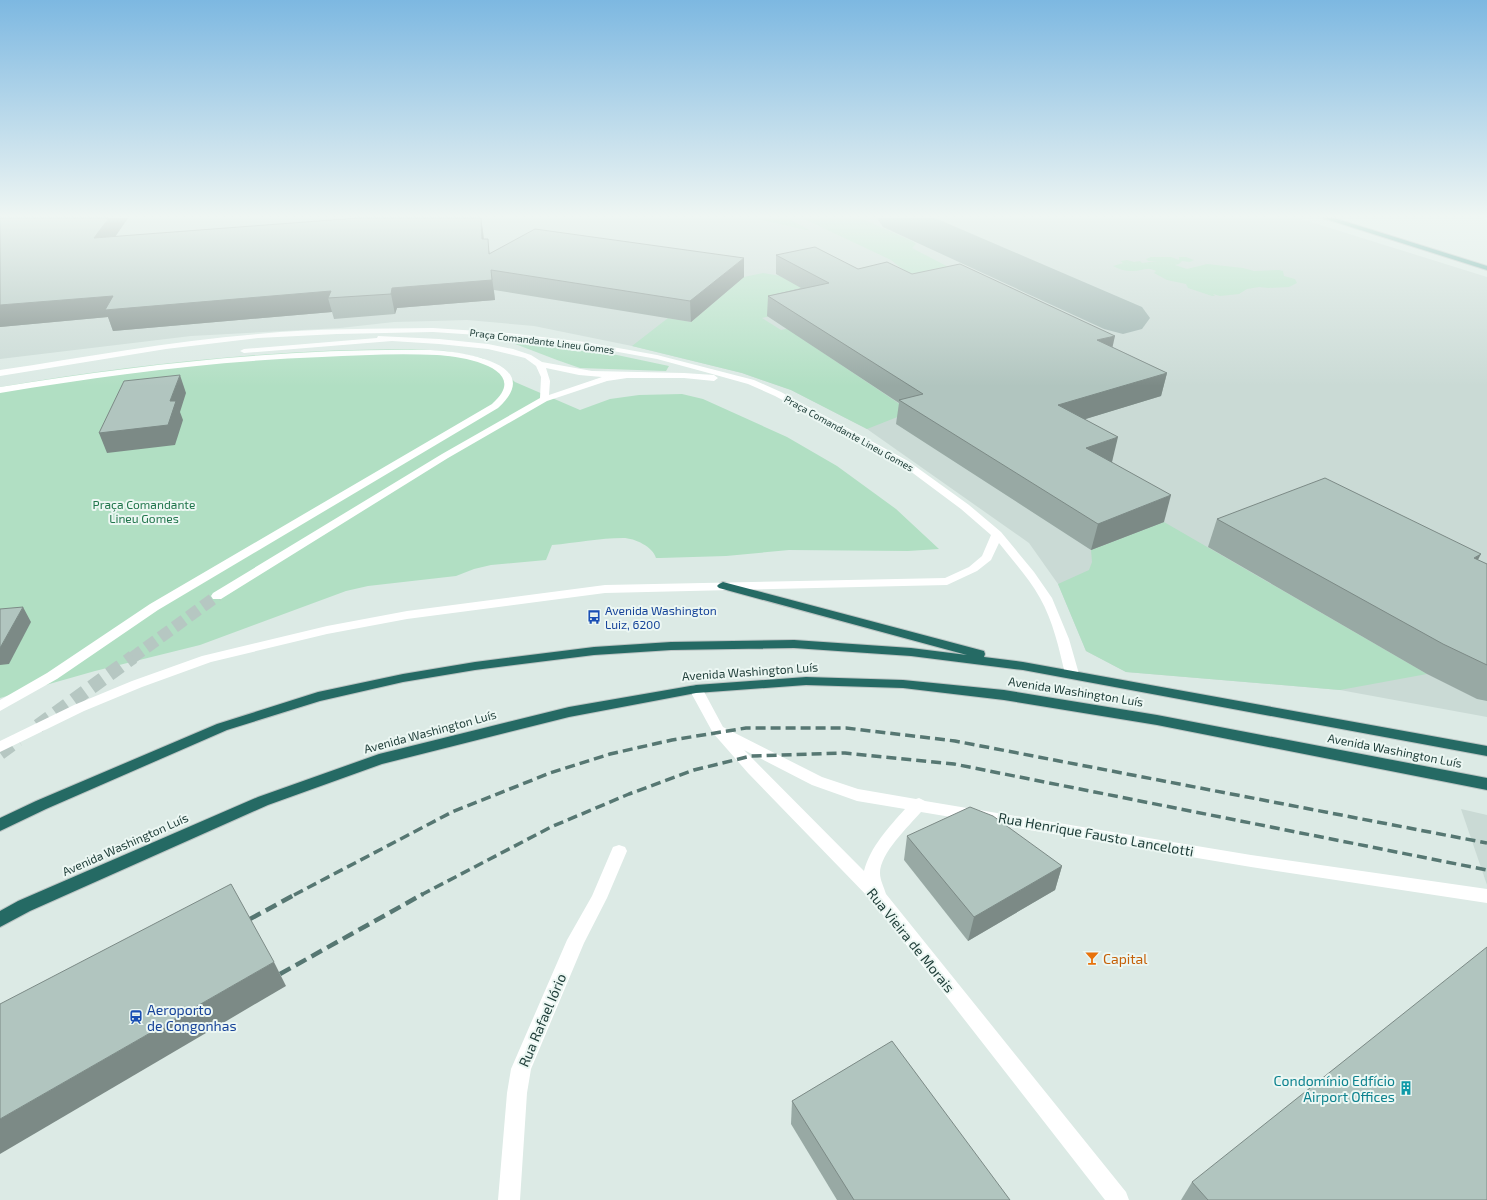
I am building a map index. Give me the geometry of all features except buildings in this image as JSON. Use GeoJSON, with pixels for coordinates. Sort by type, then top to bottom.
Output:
{"type":"FeatureCollection","features":[{"type":"Feature","properties":{"kind":"highway"},"geometry":{"type":"LineString","coordinates":[[723,586],[784,601],[1023,666]]}},
{"type":"Feature","properties":{"kind":"highway","name":"Avenida Washington Luís"},"geometry":{"type":"LineString","coordinates":[[0,825],[41,805],[222,727],[318,697],[403,678],[475,666],[594,651],[671,646],[794,644],[911,652],[1023,666],[1487,751]]}},
{"type":"Feature","properties":{"kind":"highway","name":"Avenida Washington Luís"},"geometry":{"type":"LineString","coordinates":[[0,920],[24,906],[263,801],[379,759],[569,712],[696,689],[806,680],[903,684],[1004,695],[1157,720],[1487,784]]}},
{"type":"Feature","properties":{"kind":"street","name":"Praça Comandante Lineu Gomes"},"geometry":{"type":"LineString","coordinates":[[0,373],[166,347],[258,336],[337,332],[434,330],[508,335],[585,344],[657,357],[751,382],[792,401],[905,463],[965,507],[997,534],[1030,574],[1046,598],[1063,639],[1072,674]]}},
{"type":"Feature","properties":{"kind":"street"},"geometry":{"type":"LineString","coordinates":[[166,347],[349,338],[471,343],[506,350],[525,356],[539,364],[577,372],[663,374],[751,382]]}},
{"type":"Feature","properties":{"kind":"street"},"geometry":{"type":"LineString","coordinates":[[167,367],[205,356],[225,353],[377,342],[397,339]]}},
{"type":"Feature","properties":{"kind":"street"},"geometry":{"type":"LineString","coordinates":[[0,390],[167,367],[283,356],[339,354],[448,354],[466,356],[494,366],[505,374],[509,384],[507,395],[495,406],[154,607],[52,676],[0,706]]}},
{"type":"Feature","properties":{"kind":"street"},"geometry":{"type":"LineString","coordinates":[[539,364],[546,378],[544,399]]}},
{"type":"Feature","properties":{"kind":"street"},"geometry":{"type":"LineString","coordinates":[[217,596],[445,456],[544,399],[605,379],[633,374]]}},
{"type":"Feature","properties":{"kind":"street"},"geometry":{"type":"LineString","coordinates":[[0,747],[79,708],[144,681],[207,659],[327,630],[459,607],[605,589],[947,580],[973,569],[987,558],[997,534]]}},
{"type":"Feature","properties":{"kind":"street","name":"Rua Vieira de Morais"},"geometry":{"type":"LineString","coordinates":[[696,689],[718,730],[753,769],[878,896],[1118,1200]]}},
{"type":"Feature","properties":{"kind":"street","name":"Rua Henrique Fausto Lancelotti"},"geometry":{"type":"LineString","coordinates":[[718,730],[817,781],[857,795],[919,804],[1251,860],[1487,896]]}},
{"type":"Feature","properties":{"kind":"street"},"geometry":{"type":"LineString","coordinates":[[878,896],[872,871],[878,855],[888,839],[919,804]]}},
{"type":"Feature","properties":{"kind":"street","name":"Rua Rafael Iório"},"geometry":{"type":"LineString","coordinates":[[509,1200],[517,1093],[521,1069],[576,940],[599,898],[619,851]]}},
{"type":"Feature","properties":{"kind":"shaded area"},"geometry":{"type":"Polygon","coordinates":[[[0,274],[1477,274],[1487,277],[1487,717],[1340,690],[1126,672],[1086,651],[1058,584],[1029,543],[867,429],[791,390],[742,373],[632,346],[534,326],[467,320],[394,322],[340,328],[191,336],[0,359],[0,274]]]}},
{"type":"Feature","properties":{"kind":"shaded area"},"geometry":{"type":"Polygon","coordinates":[[[1461,809],[1487,815],[1487,885],[1461,809]]]}},
{"type":"Feature","properties":{"kind":"green space"},"geometry":{"type":"Polygon","coordinates":[[[758,274],[769,274],[793,278],[804,290],[818,297],[864,287],[894,302],[916,297],[924,291],[947,302],[933,311],[924,314],[908,311],[798,336],[913,413],[900,416],[867,429],[791,390],[742,373],[632,346],[668,318],[691,322],[744,277],[758,274]],[[866,295],[762,318],[781,330],[886,306],[866,295]]]}},
{"type":"Feature","properties":{"kind":"green space"},"geometry":{"type":"Polygon","coordinates":[[[908,274],[955,274],[917,281],[908,274]]]}},
{"type":"Feature","properties":{"kind":"green space"},"geometry":{"type":"Polygon","coordinates":[[[1156,274],[1284,274],[1284,276],[1295,279],[1297,283],[1289,287],[1259,287],[1247,289],[1239,294],[1220,296],[1213,294],[1215,296],[1212,296],[1188,288],[1186,284],[1167,280],[1156,274]]]}},
{"type":"Feature","properties":{"kind":"green space"},"geometry":{"type":"Polygon","coordinates":[[[510,342],[617,355],[669,366],[666,371],[580,368],[510,342]]]}},
{"type":"Feature","properties":{"kind":"green space","name":"Praça Comandante Lineu Gomes"},"geometry":{"type":"Polygon","coordinates":[[[412,349],[447,351],[482,358],[495,364],[515,382],[580,410],[610,399],[639,395],[682,394],[703,399],[787,437],[837,466],[896,509],[939,549],[908,551],[789,550],[726,556],[656,558],[651,550],[643,544],[628,538],[552,545],[546,560],[491,565],[474,569],[456,576],[368,586],[346,591],[200,645],[95,671],[0,698],[0,387],[102,371],[205,359],[309,352],[412,349]]]}},
{"type":"Feature","properties":{"kind":"green space"},"geometry":{"type":"Polygon","coordinates":[[[1164,522],[1427,674],[1340,690],[1126,672],[1086,651],[1058,584],[1089,570],[1092,562],[1091,550],[1164,522]]]}},
{"type":"Feature","properties":{"kind":"taxiway"},"geometry":{"type":"LineString","coordinates":[[1024,274],[1123,318]]}},
{"type":"Feature","properties":{"kind":"tunnel"},"geometry":{"type":"LineString","coordinates":[[132,658],[217,596]]}},
{"type":"Feature","properties":{"kind":"tunnel"},"geometry":{"type":"LineString","coordinates":[[38,726],[133,657]]}},
{"type":"Feature","properties":{"kind":"tunnel"},"geometry":{"type":"LineString","coordinates":[[0,753],[18,740]]}},
{"type":"Feature","properties":{"kind":"railway"},"geometry":{"type":"LineString","coordinates":[[294,895],[452,812],[550,773],[610,754],[672,740],[746,728],[846,728],[955,741],[1487,843]]}},
{"type":"Feature","properties":{"kind":"railway"},"geometry":{"type":"LineString","coordinates":[[421,895],[551,827],[629,794],[694,770],[751,756],[845,753],[954,764],[1487,870]]}},
{"type":"Feature","properties":{"kind":"railway"},"geometry":{"type":"LineString","coordinates":[[250,919],[296,894]]}},
{"type":"Feature","properties":{"kind":"railway"},"geometry":{"type":"LineString","coordinates":[[280,974],[423,894]]}},
{"type":"Feature","properties":{"kind":"place","name":"Avenida Washington Luiz, 6200"},"geometry":{"type":"Point","coordinates":[594,617]}},
{"type":"Feature","properties":{"kind":"place","name":"Capital"},"geometry":{"type":"Point","coordinates":[1092,958]}},
{"type":"Feature","properties":{"kind":"place","name":"Aeroporto de Congonhas"},"geometry":{"type":"Point","coordinates":[136,1017]}},
{"type":"Feature","properties":{"kind":"place","name":"Condomínio Edfício Airport Offices"},"geometry":{"type":"Point","coordinates":[1406,1088]}}]}
